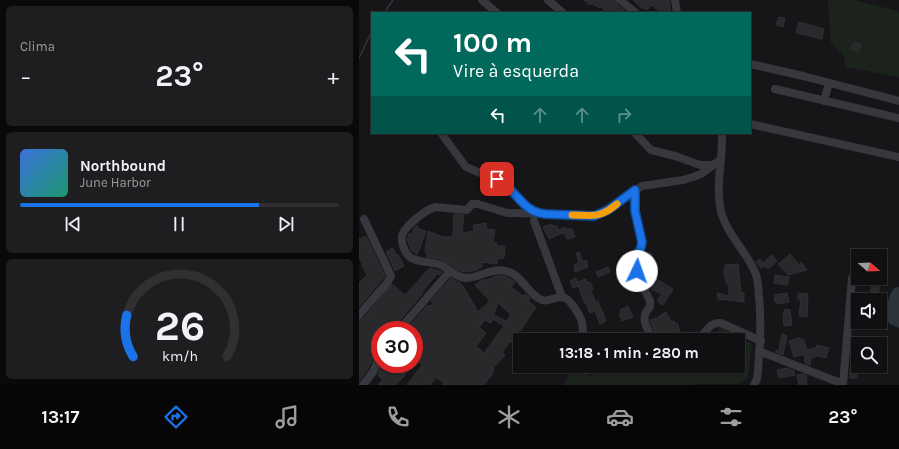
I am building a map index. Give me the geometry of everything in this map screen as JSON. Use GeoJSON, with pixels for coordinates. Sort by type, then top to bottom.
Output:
{"type":"FeatureCollection","features":[{"type":"Feature","properties":{"kind":"street"},"geometry":{"type":"LineString","coordinates":[[482,0],[496,12]]}},
{"type":"Feature","properties":{"kind":"street"},"geometry":{"type":"LineString","coordinates":[[548,0],[562,12]]}},
{"type":"Feature","properties":{"kind":"street"},"geometry":{"type":"LineString","coordinates":[[620,0],[635,12]]}},
{"type":"Feature","properties":{"kind":"street"},"geometry":{"type":"LineString","coordinates":[[675,0],[677,12]]}},
{"type":"Feature","properties":{"kind":"street"},"geometry":{"type":"LineString","coordinates":[[751,64],[899,101]]}},
{"type":"Feature","properties":{"kind":"street"},"geometry":{"type":"LineString","coordinates":[[824,101],[829,83]]}},
{"type":"Feature","properties":{"kind":"street"},"geometry":{"type":"LineString","coordinates":[[775,89],[899,118]]}},
{"type":"Feature","properties":{"kind":"street"},"geometry":{"type":"LineString","coordinates":[[751,124],[899,157]]}},
{"type":"Feature","properties":{"kind":"street"},"geometry":{"type":"LineString","coordinates":[[442,134],[466,167],[502,182],[510,188],[529,209],[538,213]]}},
{"type":"Feature","properties":{"kind":"street"},"geometry":{"type":"LineString","coordinates":[[636,134],[651,150],[701,164],[712,165]]}},
{"type":"Feature","properties":{"kind":"street"},"geometry":{"type":"LineString","coordinates":[[722,134],[719,190],[720,208],[724,223],[749,259],[757,278],[761,314],[761,341],[755,385]]}},
{"type":"Feature","properties":{"kind":"street"},"geometry":{"type":"LineString","coordinates":[[583,333],[581,319],[570,300],[561,297],[549,301],[540,300],[515,276],[505,270],[465,278],[438,264],[411,258],[405,249],[402,240],[403,232],[425,212],[436,207],[467,210],[472,204],[478,204],[507,213],[594,216],[608,210],[635,190],[648,184],[674,182],[693,177],[701,174],[720,160]]}},
{"type":"Feature","properties":{"kind":"street"},"geometry":{"type":"LineString","coordinates":[[635,190],[635,211],[642,242],[636,255],[635,264],[650,301],[650,308],[645,312],[644,318],[649,333]]}},
{"type":"Feature","properties":{"kind":"street"},"geometry":{"type":"LineString","coordinates":[[359,316],[387,284],[391,276],[364,219]]}},
{"type":"Feature","properties":{"kind":"street"},"geometry":{"type":"LineString","coordinates":[[534,221],[561,297]]}},
{"type":"Feature","properties":{"kind":"street"},"geometry":{"type":"LineString","coordinates":[[407,321],[450,271]]}},
{"type":"Feature","properties":{"kind":"street"},"geometry":{"type":"LineString","coordinates":[[759,351],[843,385],[851,285]]}},
{"type":"Feature","properties":{"kind":"street"},"geometry":{"type":"LineString","coordinates":[[704,333],[711,324],[716,322],[743,333]]}},
{"type":"Feature","properties":{"kind":"street"},"geometry":{"type":"LineString","coordinates":[[745,334],[761,341]]}},
{"type":"Feature","properties":{"kind":"street"},"geometry":{"type":"LineString","coordinates":[[363,385],[372,373]]}},
{"type":"Feature","properties":{"kind":"shaded area"},"geometry":{"type":"Polygon","coordinates":[[[828,0],[855,0],[897,11],[899,14],[899,77],[845,67],[844,56],[831,43],[828,0]]]}},
{"type":"Feature","properties":{"kind":"shaded area"},"geometry":{"type":"Polygon","coordinates":[[[899,287],[899,328],[887,321],[887,307],[890,295],[894,288],[899,287]]]}},
{"type":"Feature","properties":{"kind":"shaded area"},"geometry":{"type":"Polygon","coordinates":[[[720,327],[731,333],[716,333],[720,327]]]}},
{"type":"Feature","properties":{"kind":"shaded area"},"geometry":{"type":"Polygon","coordinates":[[[745,340],[752,344],[748,377],[738,384],[563,385],[569,373],[586,373],[590,376],[596,373],[745,373],[745,340]]]}},
{"type":"Feature","properties":{"kind":"building"},"geometry":{"type":"Polygon","coordinates":[[[584,0],[615,0],[617,4],[626,12],[607,12],[601,7],[595,6],[592,3],[590,5],[584,0]]]}},
{"type":"Feature","properties":{"kind":"building"},"geometry":{"type":"Polygon","coordinates":[[[633,0],[669,0],[671,12],[658,12],[659,11],[652,5],[647,10],[644,8],[643,9],[633,0]]]}},
{"type":"Feature","properties":{"kind":"building"},"geometry":{"type":"Polygon","coordinates":[[[779,17],[785,18],[783,27],[776,25],[779,17]]]}},
{"type":"Feature","properties":{"kind":"building"},"geometry":{"type":"Polygon","coordinates":[[[799,22],[824,29],[822,39],[796,33],[799,22]]]}},
{"type":"Feature","properties":{"kind":"building"},"geometry":{"type":"Polygon","coordinates":[[[854,42],[861,45],[858,52],[851,49],[854,42]]]}},
{"type":"Feature","properties":{"kind":"building"},"geometry":{"type":"Polygon","coordinates":[[[454,214],[464,215],[462,233],[474,231],[473,225],[486,223],[487,229],[495,230],[493,243],[497,243],[497,246],[505,246],[504,258],[497,259],[497,264],[482,262],[482,267],[478,268],[478,270],[465,272],[460,271],[440,259],[427,257],[427,253],[425,252],[428,231],[443,237],[453,237],[454,214]]]}},
{"type":"Feature","properties":{"kind":"building"},"geometry":{"type":"Polygon","coordinates":[[[552,224],[553,227],[556,225],[559,230],[565,227],[566,229],[572,229],[575,237],[567,239],[565,234],[562,233],[549,239],[543,227],[552,224]]]}},
{"type":"Feature","properties":{"kind":"building"},"geometry":{"type":"Polygon","coordinates":[[[418,225],[417,228],[426,231],[417,255],[411,250],[407,239],[409,234],[413,233],[413,229],[418,225]]]}},
{"type":"Feature","properties":{"kind":"building"},"geometry":{"type":"Polygon","coordinates":[[[366,236],[385,276],[359,307],[359,283],[367,275],[359,257],[359,239],[366,236]]]}},
{"type":"Feature","properties":{"kind":"building"},"geometry":{"type":"Polygon","coordinates":[[[392,248],[404,266],[395,271],[386,252],[392,248]]]}},
{"type":"Feature","properties":{"kind":"building"},"geometry":{"type":"Polygon","coordinates":[[[579,252],[583,262],[586,260],[588,267],[575,272],[574,265],[579,263],[576,253],[579,252]]]}},
{"type":"Feature","properties":{"kind":"building"},"geometry":{"type":"Polygon","coordinates":[[[647,253],[652,253],[654,274],[649,274],[647,253]]]}},
{"type":"Feature","properties":{"kind":"building"},"geometry":{"type":"Polygon","coordinates":[[[790,254],[799,265],[801,262],[807,270],[788,275],[778,264],[790,254]]]}},
{"type":"Feature","properties":{"kind":"building"},"geometry":{"type":"Polygon","coordinates":[[[772,255],[777,261],[768,269],[764,266],[761,268],[756,262],[760,259],[763,263],[772,255]]]}},
{"type":"Feature","properties":{"kind":"building"},"geometry":{"type":"Polygon","coordinates":[[[630,260],[631,271],[639,290],[635,292],[628,272],[624,270],[625,261],[630,260]]]}},
{"type":"Feature","properties":{"kind":"building"},"geometry":{"type":"Polygon","coordinates":[[[738,264],[741,292],[744,293],[744,302],[718,299],[717,293],[729,296],[729,284],[726,284],[724,277],[725,265],[738,264]]]}},
{"type":"Feature","properties":{"kind":"building"},"geometry":{"type":"Polygon","coordinates":[[[608,267],[610,272],[598,277],[596,272],[608,267]]]}},
{"type":"Feature","properties":{"kind":"building"},"geometry":{"type":"Polygon","coordinates":[[[430,268],[442,272],[439,275],[437,274],[399,321],[371,321],[371,362],[359,381],[359,320],[363,319],[392,284],[405,295],[430,268]]]}},
{"type":"Feature","properties":{"kind":"building"},"geometry":{"type":"Polygon","coordinates":[[[775,275],[789,277],[787,285],[774,283],[775,275]]]}},
{"type":"Feature","properties":{"kind":"building"},"geometry":{"type":"Polygon","coordinates":[[[497,276],[505,276],[515,282],[511,287],[523,296],[525,294],[530,298],[528,301],[536,307],[520,331],[519,329],[517,333],[513,333],[513,340],[511,343],[510,342],[502,352],[505,355],[493,368],[494,369],[492,371],[494,372],[484,385],[442,385],[444,383],[436,377],[430,385],[407,385],[416,373],[423,373],[423,321],[414,321],[427,306],[434,305],[431,301],[451,278],[463,286],[478,312],[490,301],[475,285],[482,280],[492,279],[493,277],[497,276]],[[498,302],[494,315],[506,321],[511,315],[498,302]],[[493,319],[491,323],[485,320],[479,327],[486,333],[476,346],[484,353],[504,326],[493,319]]]}},
{"type":"Feature","properties":{"kind":"building"},"geometry":{"type":"Polygon","coordinates":[[[576,278],[577,282],[586,279],[587,283],[590,282],[593,289],[590,290],[596,302],[598,301],[606,321],[600,324],[595,311],[590,313],[578,286],[573,288],[570,281],[576,278]]]}},
{"type":"Feature","properties":{"kind":"building"},"geometry":{"type":"Polygon","coordinates":[[[655,278],[673,289],[663,305],[657,301],[662,294],[651,289],[655,278]]]}},
{"type":"Feature","properties":{"kind":"building"},"geometry":{"type":"Polygon","coordinates":[[[872,285],[880,285],[878,293],[870,293],[872,285]]]}},
{"type":"Feature","properties":{"kind":"building"},"geometry":{"type":"Polygon","coordinates":[[[787,293],[789,302],[777,304],[777,302],[775,302],[774,295],[787,293]]]}},
{"type":"Feature","properties":{"kind":"building"},"geometry":{"type":"Polygon","coordinates":[[[798,293],[808,294],[807,317],[799,316],[801,299],[798,299],[798,293]]]}},
{"type":"Feature","properties":{"kind":"building"},"geometry":{"type":"Polygon","coordinates":[[[628,306],[633,317],[622,321],[619,314],[621,312],[620,310],[628,306]]]}},
{"type":"Feature","properties":{"kind":"building"},"geometry":{"type":"Polygon","coordinates":[[[785,309],[790,310],[792,325],[784,326],[783,316],[785,309]]]}},
{"type":"Feature","properties":{"kind":"building"},"geometry":{"type":"Polygon","coordinates":[[[666,312],[671,322],[674,321],[675,324],[677,323],[681,333],[655,333],[650,320],[666,312]]]}},
{"type":"Feature","properties":{"kind":"building"},"geometry":{"type":"Polygon","coordinates":[[[782,334],[787,336],[783,355],[776,352],[776,350],[779,350],[782,334]]]}},
{"type":"Feature","properties":{"kind":"building"},"geometry":{"type":"Polygon","coordinates":[[[799,338],[804,340],[807,350],[817,347],[817,345],[829,348],[826,358],[818,356],[811,358],[810,365],[805,363],[804,354],[794,357],[789,341],[799,338]]]}},
{"type":"Feature","properties":{"kind":"building"},"geometry":{"type":"Polygon","coordinates":[[[851,367],[851,373],[857,373],[857,378],[850,378],[851,367]]]}},
{"type":"Feature","properties":{"kind":"building"},"geometry":{"type":"Polygon","coordinates":[[[787,368],[794,371],[795,375],[779,378],[777,370],[787,368]]]}},
{"type":"Feature","properties":{"kind":"building"},"geometry":{"type":"Polygon","coordinates":[[[379,373],[406,373],[396,385],[378,385],[383,380],[378,375],[379,373]]]}},
{"type":"Feature","properties":{"kind":"building"},"geometry":{"type":"Polygon","coordinates":[[[797,375],[806,375],[807,385],[799,385],[797,375]]]}},
{"type":"Feature","properties":{"kind":"waterway"},"geometry":{"type":"LineString","coordinates":[[385,12],[393,0]]}},
{"type":"Feature","properties":{"kind":"waterway"},"geometry":{"type":"LineString","coordinates":[[359,58],[371,33]]}},
{"type":"Feature","properties":{"kind":"slow traffic"},"geometry":{"type":"LineString","coordinates":[[572,215],[594,216],[604,213],[617,204]]}},
{"type":"Feature","properties":{"kind":"route"},"geometry":{"type":"LineString","coordinates":[[497,179],[510,188],[529,209],[545,214],[594,216],[604,213],[635,190],[635,211],[642,242],[635,259],[637,271]]}}]}
